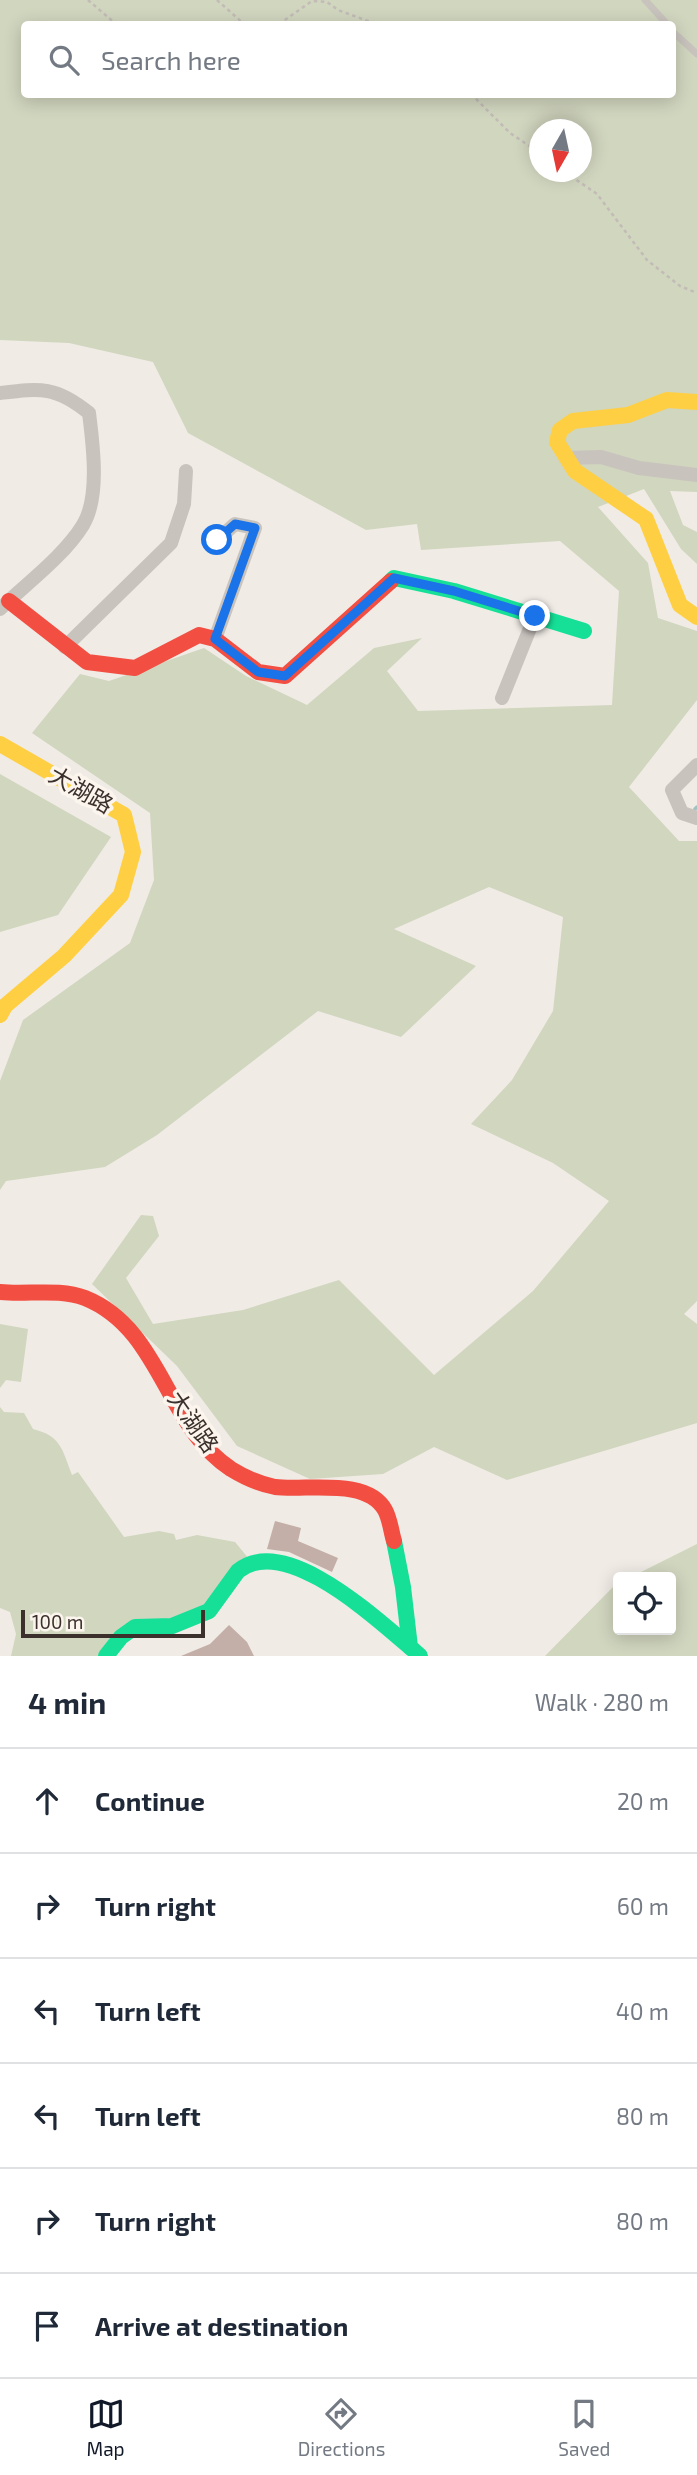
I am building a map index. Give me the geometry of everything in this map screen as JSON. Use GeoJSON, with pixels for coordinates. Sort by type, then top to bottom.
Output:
{"type":"FeatureCollection","features":[{"type":"Feature","properties":{"kind":"street"},"geometry":{"type":"LineString","coordinates":[[0,393],[36,389],[69,396],[89,413],[94,454],[90,507],[83,525],[32,580],[4,605],[88,662],[135,668],[199,635],[215,639],[258,672],[285,676],[394,578],[454,591],[584,631]]}},
{"type":"Feature","properties":{"kind":"street"},"geometry":{"type":"LineString","coordinates":[[697,402],[667,400],[628,415],[573,421],[560,430],[557,442],[575,471],[646,519],[680,605],[697,617]]}},
{"type":"Feature","properties":{"kind":"street"},"geometry":{"type":"LineString","coordinates":[[566,458],[601,457],[639,468],[697,475]]}},
{"type":"Feature","properties":{"kind":"street"},"geometry":{"type":"LineString","coordinates":[[65,647],[171,543],[184,504],[186,471]]}},
{"type":"Feature","properties":{"kind":"street"},"geometry":{"type":"LineString","coordinates":[[215,639],[255,528],[235,524],[217,540]]}},
{"type":"Feature","properties":{"kind":"street"},"geometry":{"type":"LineString","coordinates":[[502,698],[535,616]]}},
{"type":"Feature","properties":{"kind":"street","name":"大湖路"},"geometry":{"type":"LineString","coordinates":[[0,744],[124,815],[133,852],[121,895],[64,956],[5,1006],[0,1015]]}},
{"type":"Feature","properties":{"kind":"street"},"geometry":{"type":"LineString","coordinates":[[697,765],[672,790],[682,813],[697,818]]}},
{"type":"Feature","properties":{"kind":"street","name":"大湖路"},"geometry":{"type":"LineString","coordinates":[[0,1292],[39,1292],[82,1298],[112,1311],[139,1338],[202,1444],[225,1465],[251,1481],[278,1487],[336,1487],[370,1496],[384,1508],[398,1552],[415,1652]]}},
{"type":"Feature","properties":{"kind":"street"},"geometry":{"type":"LineString","coordinates":[[106,1656],[124,1632],[140,1626],[168,1627],[209,1612],[231,1577],[245,1565],[259,1560],[314,1574],[350,1598],[415,1652]]}},
{"type":"Feature","properties":{"kind":"lane"},"geometry":{"type":"LineString","coordinates":[[645,0],[664,21]]}},
{"type":"Feature","properties":{"kind":"lane"},"geometry":{"type":"LineString","coordinates":[[676,34],[697,54]]}},
{"type":"Feature","properties":{"kind":"path"},"geometry":{"type":"LineString","coordinates":[[88,0],[112,21]]}},
{"type":"Feature","properties":{"kind":"path"},"geometry":{"type":"LineString","coordinates":[[216,0],[240,21]]}},
{"type":"Feature","properties":{"kind":"path"},"geometry":{"type":"LineString","coordinates":[[283,21],[312,1],[327,2],[368,21]]}},
{"type":"Feature","properties":{"kind":"path"},"geometry":{"type":"LineString","coordinates":[[475,98],[510,133],[529,146]]}},
{"type":"Feature","properties":{"kind":"path"},"geometry":{"type":"LineString","coordinates":[[580,182],[597,194],[647,260],[680,286],[697,293]]}},
{"type":"Feature","properties":{"kind":"green space"},"geometry":{"type":"Polygon","coordinates":[[[0,0],[697,0],[697,492],[670,491],[683,525],[697,532],[697,564],[681,549],[644,489],[598,507],[648,563],[658,618],[697,631],[697,700],[629,787],[679,841],[697,841],[697,1301],[684,1314],[697,1324],[697,1423],[507,1480],[434,1447],[383,1474],[310,1479],[237,1446],[177,1366],[92,1284],[141,1215],[153,1216],[159,1236],[126,1278],[153,1324],[243,1310],[339,1280],[434,1375],[533,1291],[609,1201],[553,1163],[471,1124],[512,1080],[553,1011],[563,917],[489,887],[394,929],[476,966],[401,1037],[318,1011],[157,1135],[105,1167],[6,1181],[0,1190],[0,1081],[23,1020],[130,943],[154,880],[150,813],[32,733],[80,674],[109,681],[204,648],[246,676],[307,705],[374,648],[422,638],[387,671],[418,711],[612,705],[619,591],[560,541],[421,550],[417,524],[366,530],[188,433],[153,362],[69,343],[0,340],[0,0]]]}},
{"type":"Feature","properties":{"kind":"green space"},"geometry":{"type":"Polygon","coordinates":[[[0,774],[111,837],[58,915],[0,932],[0,774]]]}},
{"type":"Feature","properties":{"kind":"green space"},"geometry":{"type":"Polygon","coordinates":[[[0,1324],[28,1329],[21,1382],[6,1380],[0,1388],[0,1324]]]}},
{"type":"Feature","properties":{"kind":"green space"},"geometry":{"type":"Polygon","coordinates":[[[0,1407],[4,1412],[24,1413],[33,1429],[50,1435],[55,1440],[63,1451],[72,1475],[78,1472],[124,1537],[159,1531],[174,1534],[176,1540],[197,1535],[235,1542],[249,1559],[205,1610],[191,1618],[139,1620],[103,1656],[11,1656],[16,1634],[10,1612],[0,1608],[0,1407]]]}},
{"type":"Feature","properties":{"kind":"green space"},"geometry":{"type":"Polygon","coordinates":[[[697,1544],[697,1656],[545,1656],[613,1587],[613,1635],[676,1635],[676,1572],[641,1572],[697,1544]]]}},
{"type":"Feature","properties":{"kind":"building"},"geometry":{"type":"Polygon","coordinates":[[[275,1521],[301,1528],[298,1541],[338,1558],[332,1572],[289,1552],[267,1549],[275,1521]]]}},
{"type":"Feature","properties":{"kind":"building"},"geometry":{"type":"Polygon","coordinates":[[[229,1625],[247,1642],[254,1656],[181,1656],[210,1644],[229,1625]]]}},
{"type":"Feature","properties":{"kind":"traffic: fast"},"geometry":{"type":"LineString","coordinates":[[391,581],[394,578],[454,591],[584,631]]}},
{"type":"Feature","properties":{"kind":"traffic: fast"},"geometry":{"type":"LineString","coordinates":[[394,1541],[410,1647],[420,1656]]}},
{"type":"Feature","properties":{"kind":"traffic: fast"},"geometry":{"type":"LineString","coordinates":[[106,1656],[121,1637],[135,1627],[172,1626],[209,1611],[238,1571],[257,1562],[280,1563],[304,1571],[328,1584],[353,1600],[410,1647]]}},
{"type":"Feature","properties":{"kind":"traffic: slow"},"geometry":{"type":"LineString","coordinates":[[697,402],[667,400],[628,415],[573,421],[560,430],[557,442],[575,471],[646,519],[680,605],[697,617]]}},
{"type":"Feature","properties":{"kind":"traffic: slow"},"geometry":{"type":"LineString","coordinates":[[0,744],[124,815],[133,852],[121,895],[64,956],[5,1006],[0,1015]]}},
{"type":"Feature","properties":{"kind":"traffic: jam"},"geometry":{"type":"LineString","coordinates":[[9,601],[87,662],[135,668],[199,635],[215,639],[258,672],[285,676],[391,581]]}},
{"type":"Feature","properties":{"kind":"traffic: jam"},"geometry":{"type":"LineString","coordinates":[[0,1292],[54,1292],[75,1295],[111,1312],[148,1354],[191,1428],[209,1451],[231,1469],[252,1480],[275,1487],[335,1488],[365,1493],[385,1510],[394,1541]]}},
{"type":"Feature","properties":{"kind":"route"},"geometry":{"type":"LineString","coordinates":[[217,540],[235,524],[255,528],[215,639],[258,672],[285,676],[394,578],[454,591],[535,616]]}}]}
